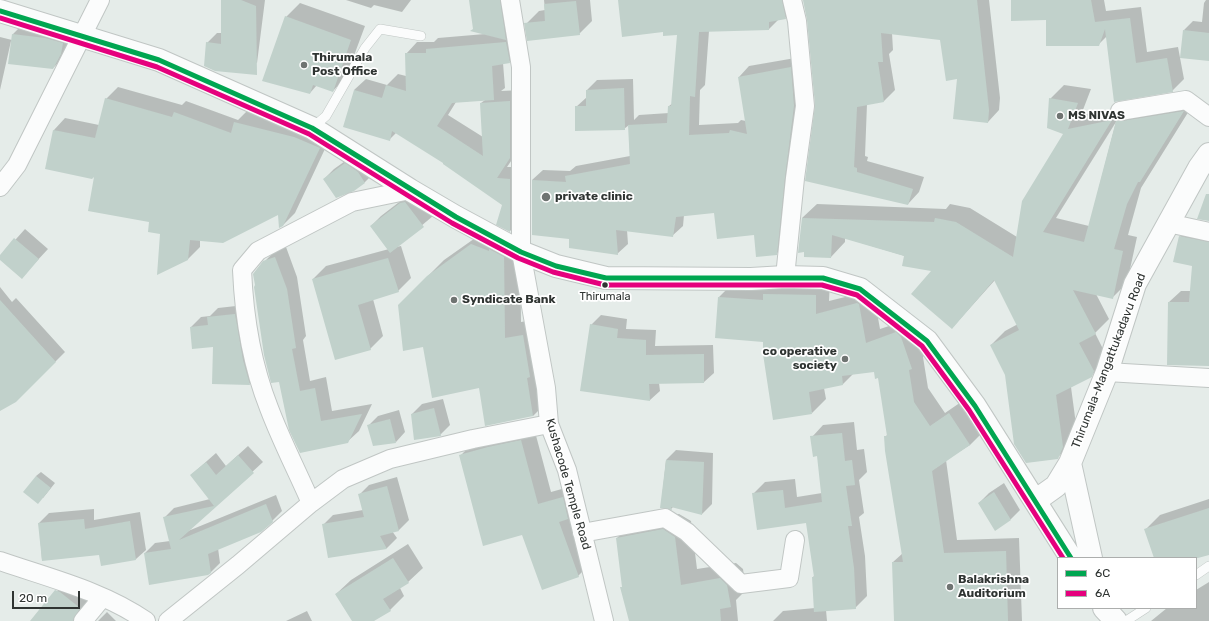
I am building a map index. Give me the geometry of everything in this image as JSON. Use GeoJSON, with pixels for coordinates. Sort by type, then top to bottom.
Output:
{"type":"FeatureCollection","features":[{"type":"Feature","properties":{"kind":"main road"},"geometry":{"type":"LineString","coordinates":[[0,11],[159,60],[312,128],[410,190],[521,252],[556,266],[606,278],[823,278],[860,288],[927,341],[975,406],[1070,557]]}},
{"type":"Feature","properties":{"kind":"main road","name":"Thirumala-Mangattukadavu Road"},"geometry":{"type":"LineString","coordinates":[[1091,557],[1070,463],[1107,372],[1135,284],[1199,168],[1209,154]]}},
{"type":"Feature","properties":{"kind":"main road"},"geometry":{"type":"LineString","coordinates":[[1035,501],[1056,486],[1070,463]]}},
{"type":"Feature","properties":{"kind":"main road"},"geometry":{"type":"LineString","coordinates":[[1104,609],[1116,621]]}},
{"type":"Feature","properties":{"kind":"street"},"geometry":{"type":"LineString","coordinates":[[0,187],[17,165],[100,0]]}},
{"type":"Feature","properties":{"kind":"street","name":"Kushacode Temple Road"},"geometry":{"type":"LineString","coordinates":[[510,0],[521,67],[521,252],[546,388],[549,424],[567,470],[604,621]]}},
{"type":"Feature","properties":{"kind":"street"},"geometry":{"type":"LineString","coordinates":[[785,277],[805,106],[797,22],[792,0]]}},
{"type":"Feature","properties":{"kind":"street"},"geometry":{"type":"LineString","coordinates":[[1120,111],[1186,100],[1209,118]]}},
{"type":"Feature","properties":{"kind":"street"},"geometry":{"type":"LineString","coordinates":[[310,503],[268,407],[252,350],[243,299],[242,270],[258,251],[352,202],[410,190]]}},
{"type":"Feature","properties":{"kind":"street"},"geometry":{"type":"LineString","coordinates":[[1168,223],[1209,232]]}},
{"type":"Feature","properties":{"kind":"street"},"geometry":{"type":"LineString","coordinates":[[1107,372],[1209,378]]}},
{"type":"Feature","properties":{"kind":"street"},"geometry":{"type":"LineString","coordinates":[[168,621],[238,565],[310,503],[343,479],[390,459],[473,439],[549,424]]}},
{"type":"Feature","properties":{"kind":"street"},"geometry":{"type":"LineString","coordinates":[[582,533],[665,518],[688,532],[741,584],[788,578],[795,540]]}},
{"type":"Feature","properties":{"kind":"street"},"geometry":{"type":"LineString","coordinates":[[0,561],[86,590],[134,613],[146,621]]}},
{"type":"Feature","properties":{"kind":"street"},"geometry":{"type":"LineString","coordinates":[[83,621],[102,598]]}},
{"type":"Feature","properties":{"kind":"street"},"geometry":{"type":"LineString","coordinates":[[1102,621],[1103,609]]}},
{"type":"Feature","properties":{"kind":"lane"},"geometry":{"type":"LineString","coordinates":[[312,128],[326,116],[365,48],[380,29],[421,36]]}},
{"type":"Feature","properties":{"kind":"lane"},"geometry":{"type":"LineString","coordinates":[[1197,574],[1209,566]]}},
{"type":"Feature","properties":{"kind":"lane"},"geometry":{"type":"LineString","coordinates":[[1126,621],[1144,609]]}},
{"type":"Feature","properties":{"kind":"building"},"geometry":{"type":"Polygon","coordinates":[[[221,0],[241,0],[256,6],[257,75],[215,71],[204,66],[206,42],[221,44],[221,0]]]}},
{"type":"Feature","properties":{"kind":"building"},"geometry":{"type":"Polygon","coordinates":[[[469,0],[500,0],[506,40],[470,31],[473,29],[469,0]]]}},
{"type":"Feature","properties":{"kind":"building"},"geometry":{"type":"Polygon","coordinates":[[[618,0],[782,0],[786,19],[769,22],[769,30],[699,32],[695,97],[690,96],[689,135],[729,133],[730,130],[747,134],[738,77],[791,67],[794,106],[777,255],[756,257],[754,235],[717,239],[714,213],[676,217],[673,237],[616,230],[618,255],[569,248],[569,239],[532,235],[532,180],[566,182],[565,176],[630,164],[628,125],[667,123],[668,106],[671,106],[677,35],[663,36],[663,32],[622,37],[618,0]]]}},
{"type":"Feature","properties":{"kind":"building"},"geometry":{"type":"Polygon","coordinates":[[[803,0],[977,0],[989,110],[988,123],[953,119],[957,79],[946,81],[940,40],[881,33],[883,62],[878,62],[884,102],[857,107],[854,167],[857,168],[857,172],[913,189],[908,205],[805,181],[815,105],[807,20],[803,0]]]}},
{"type":"Feature","properties":{"kind":"building"},"geometry":{"type":"Polygon","coordinates":[[[1011,0],[1091,0],[1095,22],[1130,18],[1136,63],[1167,58],[1173,92],[1114,102],[1105,29],[1099,46],[1046,46],[1046,20],[1011,21],[1011,0]]]}},
{"type":"Feature","properties":{"kind":"building"},"geometry":{"type":"Polygon","coordinates":[[[576,1],[580,35],[527,41],[524,23],[545,21],[544,4],[576,1]]]}},
{"type":"Feature","properties":{"kind":"building"},"geometry":{"type":"Polygon","coordinates":[[[285,16],[351,40],[333,92],[313,85],[310,94],[262,81],[285,16]]]}},
{"type":"Feature","properties":{"kind":"building"},"geometry":{"type":"Polygon","coordinates":[[[1183,30],[1209,33],[1209,61],[1180,58],[1183,30]]]}},
{"type":"Feature","properties":{"kind":"building"},"geometry":{"type":"Polygon","coordinates":[[[12,34],[45,38],[63,43],[61,54],[53,69],[8,64],[12,34]]]}},
{"type":"Feature","properties":{"kind":"building"},"geometry":{"type":"Polygon","coordinates":[[[506,42],[510,63],[492,66],[494,100],[452,103],[437,126],[483,156],[480,103],[510,101],[510,158],[497,178],[510,179],[510,232],[496,225],[502,205],[443,163],[392,131],[390,141],[343,127],[354,90],[382,98],[386,85],[406,91],[405,53],[426,53],[426,49],[506,42]]]}},
{"type":"Feature","properties":{"kind":"building"},"geometry":{"type":"Polygon","coordinates":[[[624,88],[625,130],[575,131],[575,106],[586,106],[586,90],[624,88]]]}},
{"type":"Feature","properties":{"kind":"building"},"geometry":{"type":"Polygon","coordinates":[[[105,98],[172,117],[174,112],[231,133],[234,122],[294,137],[320,148],[283,226],[279,228],[278,215],[223,243],[190,240],[188,260],[157,275],[160,234],[148,232],[149,222],[88,211],[94,177],[92,179],[45,169],[53,130],[95,138],[105,98]]]}},
{"type":"Feature","properties":{"kind":"building"},"geometry":{"type":"Polygon","coordinates":[[[1049,98],[1078,103],[1068,129],[1112,120],[1043,232],[1084,242],[1116,121],[1184,111],[1140,182],[1138,182],[1127,204],[1114,249],[1123,251],[1113,299],[1073,290],[1096,334],[1079,343],[1094,371],[1092,377],[1056,395],[1063,447],[1058,459],[1026,463],[1014,444],[1005,375],[990,345],[1019,330],[994,280],[952,329],[911,294],[931,271],[902,266],[904,256],[832,235],[831,258],[804,257],[804,252],[798,253],[802,218],[934,222],[935,218],[956,222],[1013,257],[1022,201],[1063,134],[1047,128],[1049,98]]]}},
{"type":"Feature","properties":{"kind":"building"},"geometry":{"type":"Polygon","coordinates":[[[345,163],[358,172],[365,183],[354,191],[336,198],[323,179],[345,163]]]}},
{"type":"Feature","properties":{"kind":"building"},"geometry":{"type":"Polygon","coordinates":[[[1206,194],[1209,194],[1209,221],[1197,219],[1206,194]]]}},
{"type":"Feature","properties":{"kind":"building"},"geometry":{"type":"Polygon","coordinates":[[[405,202],[424,227],[390,253],[370,226],[400,203],[405,202]]]}},
{"type":"Feature","properties":{"kind":"building"},"geometry":{"type":"Polygon","coordinates":[[[1179,236],[1209,242],[1209,366],[1167,365],[1168,302],[1189,302],[1192,266],[1173,262],[1179,236]]]}},
{"type":"Feature","properties":{"kind":"building"},"geometry":{"type":"Polygon","coordinates":[[[14,238],[39,259],[22,279],[0,260],[0,255],[14,238]]]}},
{"type":"Feature","properties":{"kind":"building"},"geometry":{"type":"Polygon","coordinates":[[[471,244],[489,251],[489,249],[504,257],[505,338],[523,335],[530,377],[527,378],[533,416],[485,426],[479,388],[432,398],[423,347],[403,351],[398,305],[427,276],[471,244]]]}},
{"type":"Feature","properties":{"kind":"building"},"geometry":{"type":"Polygon","coordinates":[[[275,257],[287,289],[296,348],[292,349],[300,391],[315,388],[321,421],[362,414],[348,443],[300,453],[289,430],[279,382],[271,383],[264,355],[254,287],[253,274],[263,261],[275,257]]]}},
{"type":"Feature","properties":{"kind":"building"},"geometry":{"type":"Polygon","coordinates":[[[388,258],[399,292],[358,305],[371,350],[335,360],[312,279],[388,258]]]}},
{"type":"Feature","properties":{"kind":"building"},"geometry":{"type":"Polygon","coordinates":[[[763,294],[816,295],[816,314],[857,303],[859,304],[866,343],[896,332],[901,337],[912,369],[909,370],[914,402],[930,426],[949,413],[970,445],[932,471],[944,553],[1006,551],[1008,621],[894,621],[892,562],[903,562],[885,451],[884,436],[887,436],[878,378],[875,379],[874,372],[842,376],[843,385],[809,392],[812,414],[773,420],[763,354],[763,342],[715,338],[718,297],[763,300],[763,294]]]}},
{"type":"Feature","properties":{"kind":"building"},"geometry":{"type":"Polygon","coordinates":[[[0,300],[56,362],[16,402],[0,411],[0,300]]]}},
{"type":"Feature","properties":{"kind":"building"},"geometry":{"type":"Polygon","coordinates":[[[235,314],[243,360],[250,385],[212,384],[213,347],[192,349],[190,327],[208,325],[207,317],[235,314]]]}},
{"type":"Feature","properties":{"kind":"building"},"geometry":{"type":"Polygon","coordinates":[[[590,324],[618,329],[617,338],[646,340],[646,355],[704,354],[704,383],[649,384],[650,401],[580,391],[590,324]]]}},
{"type":"Feature","properties":{"kind":"building"},"geometry":{"type":"Polygon","coordinates":[[[434,408],[441,436],[414,440],[411,414],[434,408]]]}},
{"type":"Feature","properties":{"kind":"building"},"geometry":{"type":"Polygon","coordinates":[[[390,419],[396,443],[373,446],[367,425],[390,419]]]}},
{"type":"Feature","properties":{"kind":"building"},"geometry":{"type":"Polygon","coordinates":[[[842,433],[845,461],[852,460],[855,485],[846,486],[852,526],[848,526],[854,568],[856,609],[814,612],[812,577],[814,577],[806,523],[757,530],[752,493],[783,490],[785,508],[822,502],[817,456],[813,457],[810,436],[842,433]]]}},
{"type":"Feature","properties":{"kind":"building"},"geometry":{"type":"Polygon","coordinates":[[[521,440],[538,504],[563,497],[568,519],[559,522],[579,577],[542,590],[522,535],[483,546],[459,455],[521,440]]]}},
{"type":"Feature","properties":{"kind":"building"},"geometry":{"type":"Polygon","coordinates":[[[238,455],[254,473],[179,540],[266,504],[273,522],[261,532],[208,554],[211,573],[208,575],[149,585],[144,553],[171,549],[163,517],[214,506],[190,475],[206,462],[216,475],[238,455]]]}},
{"type":"Feature","properties":{"kind":"building"},"geometry":{"type":"Polygon","coordinates":[[[666,460],[704,462],[702,515],[671,507],[672,510],[660,508],[666,460]]]}},
{"type":"Feature","properties":{"kind":"building"},"geometry":{"type":"Polygon","coordinates":[[[36,476],[51,488],[38,504],[23,492],[36,476]]]}},
{"type":"Feature","properties":{"kind":"building"},"geometry":{"type":"Polygon","coordinates":[[[387,486],[399,531],[380,536],[387,549],[328,558],[322,524],[364,517],[358,494],[387,486]]]}},
{"type":"Feature","properties":{"kind":"building"},"geometry":{"type":"Polygon","coordinates":[[[994,492],[1011,520],[995,531],[978,503],[994,492]]]}},
{"type":"Feature","properties":{"kind":"building"},"geometry":{"type":"Polygon","coordinates":[[[1209,508],[1209,555],[1198,558],[1154,557],[1144,529],[1209,508]]]}},
{"type":"Feature","properties":{"kind":"building"},"geometry":{"type":"Polygon","coordinates":[[[84,519],[85,529],[130,521],[136,560],[101,566],[99,555],[42,561],[38,523],[84,519]]]}},
{"type":"Feature","properties":{"kind":"building"},"geometry":{"type":"Polygon","coordinates":[[[663,529],[675,537],[681,585],[720,578],[727,585],[731,607],[720,609],[721,621],[629,621],[620,587],[622,587],[616,538],[663,529]]]}},
{"type":"Feature","properties":{"kind":"building"},"geometry":{"type":"Polygon","coordinates":[[[393,558],[409,583],[383,599],[391,611],[374,621],[352,621],[335,594],[393,558]]]}},
{"type":"Feature","properties":{"kind":"building"},"geometry":{"type":"Polygon","coordinates":[[[55,590],[60,592],[80,608],[73,621],[30,621],[55,590]]]}},
{"type":"Feature","properties":{"kind":"transit line","name":"6C"},"geometry":{"type":"LineString","coordinates":[[0,11],[159,60],[312,128],[456,217],[521,252],[556,266],[606,278],[823,278],[860,289],[927,341],[975,406],[1070,557]]}},
{"type":"Feature","properties":{"kind":"transit line","name":"6A"},"geometry":{"type":"LineString","coordinates":[[0,18],[157,67],[309,134],[452,223],[518,258],[553,272],[605,285],[822,285],[857,295],[922,346],[969,410],[1062,557]]}},
{"type":"Feature","properties":{"kind":"place","name":"Thirumala Post Office"},"geometry":{"type":"Point","coordinates":[304,65]}},
{"type":"Feature","properties":{"kind":"place","name":"MS NIVAS"},"geometry":{"type":"Point","coordinates":[1060,116]}},
{"type":"Feature","properties":{"kind":"place","name":"private clinic"},"geometry":{"type":"Point","coordinates":[546,197]}},
{"type":"Feature","properties":{"kind":"place","name":"Thirumala"},"geometry":{"type":"Point","coordinates":[605,285]}},
{"type":"Feature","properties":{"kind":"place","name":"Syndicate Bank"},"geometry":{"type":"Point","coordinates":[454,300]}},
{"type":"Feature","properties":{"kind":"place","name":"co operative society"},"geometry":{"type":"Point","coordinates":[845,359]}},
{"type":"Feature","properties":{"kind":"place","name":"Balakrishna Auditorium"},"geometry":{"type":"Point","coordinates":[950,587]}}]}
